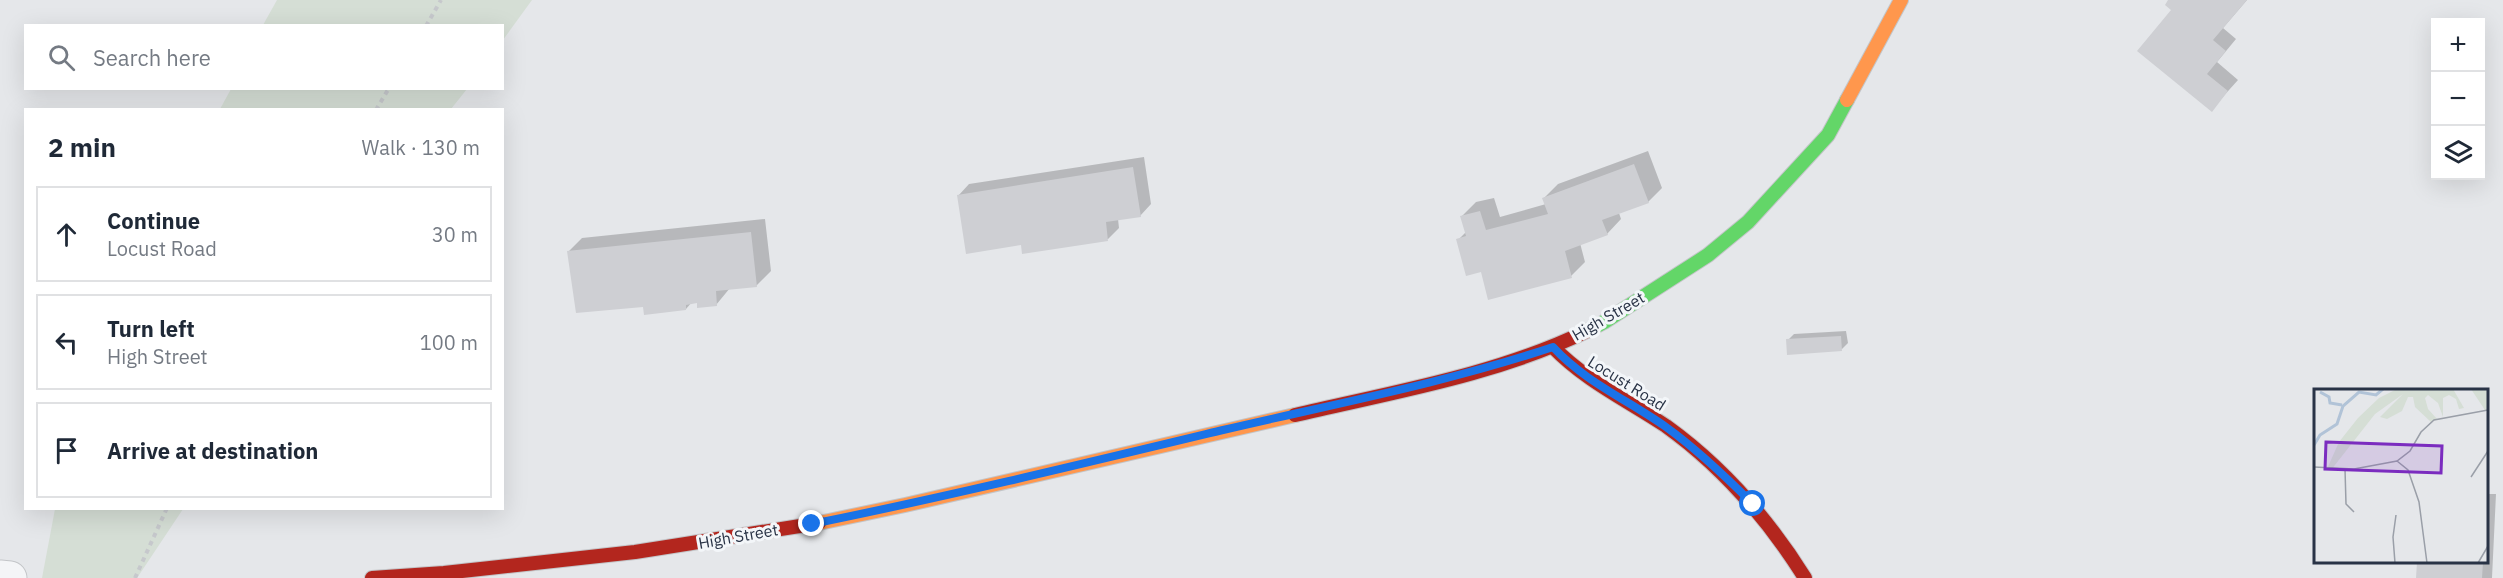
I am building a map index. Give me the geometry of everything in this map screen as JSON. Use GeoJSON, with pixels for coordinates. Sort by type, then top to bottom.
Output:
{"type":"FeatureCollection","features":[{"type":"Feature","properties":{"kind":"street","name":"High Street"},"geometry":{"type":"LineString","coordinates":[[372,578],[444,576],[634,552],[727,539],[904,505],[1433,383],[1553,347],[1604,322],[1708,255],[1748,222],[1828,135],[1901,0]]}},
{"type":"Feature","properties":{"kind":"street","name":"Locust Road"},"geometry":{"type":"LineString","coordinates":[[1553,347],[1569,365],[1665,426],[1713,464],[1753,504],[1787,547],[1804,578]]}},
{"type":"Feature","properties":{"kind":"street"},"geometry":{"type":"LineString","coordinates":[[0,577],[10,578]]}},
{"type":"Feature","properties":{"kind":"path"},"geometry":{"type":"LineString","coordinates":[[427,24],[441,0]]}},
{"type":"Feature","properties":{"kind":"path"},"geometry":{"type":"LineString","coordinates":[[377,108],[387,90]]}},
{"type":"Feature","properties":{"kind":"path"},"geometry":{"type":"LineString","coordinates":[[135,578],[166,510]]}},
{"type":"Feature","properties":{"kind":"shaded area"},"geometry":{"type":"Polygon","coordinates":[[[277,0],[532,0],[504,39],[504,24],[264,24],[277,0]]]}},
{"type":"Feature","properties":{"kind":"shaded area"},"geometry":{"type":"Polygon","coordinates":[[[230,90],[466,90],[452,108],[221,108],[230,90]]]}},
{"type":"Feature","properties":{"kind":"shaded area"},"geometry":{"type":"Polygon","coordinates":[[[55,510],[182,510],[137,578],[42,578],[55,510]]]}},
{"type":"Feature","properties":{"kind":"building"},"geometry":{"type":"Polygon","coordinates":[[[2168,0],[2247,0],[2213,40],[2226,51],[2207,74],[2228,91],[2212,112],[2137,51],[2171,10],[2165,5],[2168,0]]]}},
{"type":"Feature","properties":{"kind":"building"},"geometry":{"type":"Polygon","coordinates":[[[1634,164],[1649,203],[1602,220],[1608,235],[1565,251],[1572,278],[1488,300],[1481,272],[1466,276],[1456,239],[1466,236],[1460,216],[1480,211],[1486,230],[1548,214],[1542,198],[1634,164]]]}},
{"type":"Feature","properties":{"kind":"building"},"geometry":{"type":"Polygon","coordinates":[[[1133,167],[1141,217],[1106,222],[1108,241],[1022,254],[1021,245],[966,254],[957,195],[1133,167]]]}},
{"type":"Feature","properties":{"kind":"building"},"geometry":{"type":"Polygon","coordinates":[[[751,232],[757,287],[716,291],[717,306],[697,308],[697,303],[686,305],[686,310],[644,315],[643,307],[576,313],[567,251],[751,232]]]}},
{"type":"Feature","properties":{"kind":"building"},"geometry":{"type":"Polygon","coordinates":[[[1841,336],[1842,351],[1787,355],[1786,339],[1841,336]]]}},
{"type":"Feature","properties":{"kind":"building"},"geometry":{"type":"Polygon","coordinates":[[[2417,563],[2483,563],[2482,578],[2416,578],[2417,563]]]}},
{"type":"Feature","properties":{"kind":"traffic: fast"},"geometry":{"type":"LineString","coordinates":[[1587,331],[1708,255],[1748,222],[1828,135],[1847,100]]}},
{"type":"Feature","properties":{"kind":"traffic: slow"},"geometry":{"type":"LineString","coordinates":[[1847,100],[1901,0]]}},
{"type":"Feature","properties":{"kind":"traffic: slow"},"geometry":{"type":"LineString","coordinates":[[819,523],[1295,415]]}},
{"type":"Feature","properties":{"kind":"traffic: jam"},"geometry":{"type":"LineString","coordinates":[[1295,415],[1480,371],[1587,331]]}},
{"type":"Feature","properties":{"kind":"traffic: jam"},"geometry":{"type":"LineString","coordinates":[[1553,347],[1579,370],[1666,426],[1707,459],[1760,515],[1805,578]]}},
{"type":"Feature","properties":{"kind":"traffic: jam"},"geometry":{"type":"LineString","coordinates":[[372,578],[444,573],[635,552],[819,523]]}},
{"type":"Feature","properties":{"kind":"route"},"geometry":{"type":"LineString","coordinates":[[812,524],[1122,456],[1147,448],[1433,383],[1553,347],[1569,365],[1590,380],[1665,426],[1713,464],[1753,504]]}}]}
